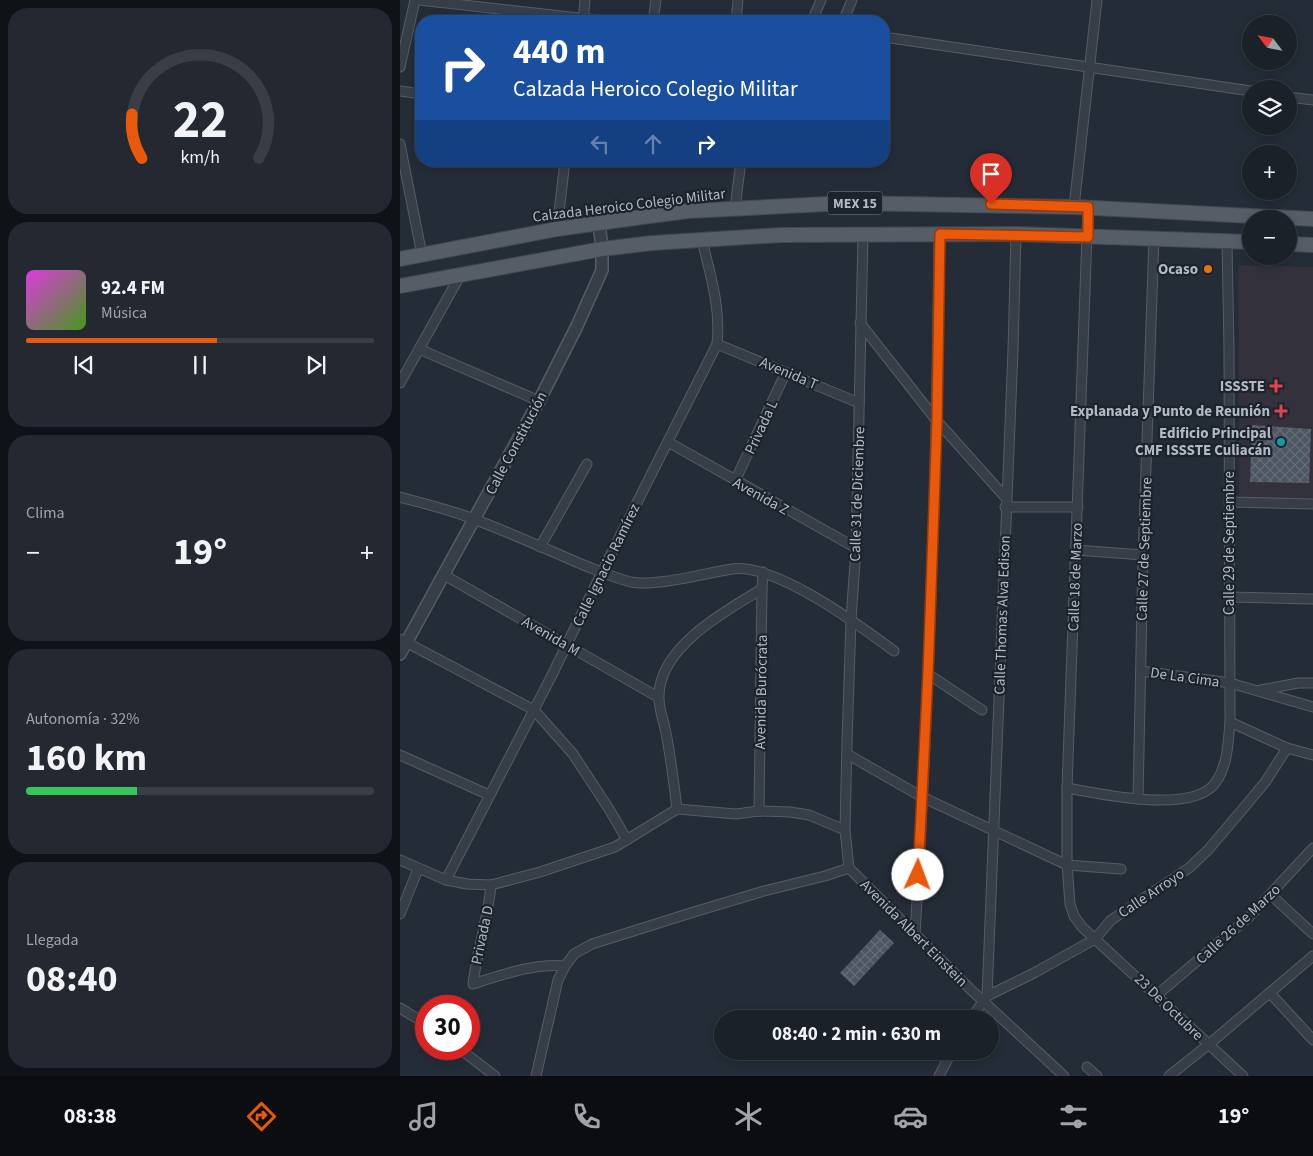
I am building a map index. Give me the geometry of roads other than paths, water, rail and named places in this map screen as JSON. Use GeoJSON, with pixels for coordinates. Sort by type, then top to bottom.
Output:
{"type":"FeatureCollection","features":[{"type":"Feature","properties":{"kind":"main road","name":"Calzada Heroico Colegio Militar"},"geometry":{"type":"LineString","coordinates":[[400,259],[557,229],[688,211],[846,203],[1081,207],[1313,219]]}},
{"type":"Feature","properties":{"kind":"main road","name":"MEX 15"},"geometry":{"type":"LineString","coordinates":[[400,286],[602,249],[652,243],[781,235],[1016,234],[1242,242]]}},
{"type":"Feature","properties":{"kind":"main road"},"geometry":{"type":"LineString","coordinates":[[1297,244],[1313,245]]}},
{"type":"Feature","properties":{"kind":"street"},"geometry":{"type":"LineString","coordinates":[[400,67],[404,30],[414,0]]}},
{"type":"Feature","properties":{"kind":"street"},"geometry":{"type":"LineString","coordinates":[[420,0],[545,15]]}},
{"type":"Feature","properties":{"kind":"street"},"geometry":{"type":"LineString","coordinates":[[584,15],[585,0]]}},
{"type":"Feature","properties":{"kind":"street"},"geometry":{"type":"LineString","coordinates":[[654,15],[656,0]]}},
{"type":"Feature","properties":{"kind":"street"},"geometry":{"type":"LineString","coordinates":[[737,15],[738,0]]}},
{"type":"Feature","properties":{"kind":"street"},"geometry":{"type":"LineString","coordinates":[[815,15],[821,0]]}},
{"type":"Feature","properties":{"kind":"street"},"geometry":{"type":"LineString","coordinates":[[846,15],[852,0]]}},
{"type":"Feature","properties":{"kind":"street","name":"Calle 18 de Marzo"},"geometry":{"type":"LineString","coordinates":[[1095,938],[1082,927],[1074,916],[1070,904],[1067,865],[1067,788],[1088,237],[1081,207],[1090,67],[1097,0]]}},
{"type":"Feature","properties":{"kind":"street"},"geometry":{"type":"LineString","coordinates":[[890,38],[1242,90]]}},
{"type":"Feature","properties":{"kind":"street"},"geometry":{"type":"LineString","coordinates":[[400,92],[415,93]]}},
{"type":"Feature","properties":{"kind":"street"},"geometry":{"type":"LineString","coordinates":[[1297,98],[1313,100]]}},
{"type":"Feature","properties":{"kind":"street"},"geometry":{"type":"LineString","coordinates":[[400,144],[422,255]]}},
{"type":"Feature","properties":{"kind":"street"},"geometry":{"type":"LineString","coordinates":[[557,229],[564,167]]}},
{"type":"Feature","properties":{"kind":"street"},"geometry":{"type":"LineString","coordinates":[[736,208],[740,167]]}},
{"type":"Feature","properties":{"kind":"street","name":"Calle Constitución"},"geometry":{"type":"LineString","coordinates":[[400,654],[404,640],[444,575],[539,401],[594,288],[602,270],[599,223]]}},
{"type":"Feature","properties":{"kind":"street","name":"Calle 31 de Diciembre"},"geometry":{"type":"LineString","coordinates":[[847,754],[851,620],[856,548],[863,234]]}},
{"type":"Feature","properties":{"kind":"street"},"geometry":{"type":"LineString","coordinates":[[915,935],[928,674],[937,421],[940,234]]}},
{"type":"Feature","properties":{"kind":"street","name":"Calle Thomas Alva Edison"},"geometry":{"type":"LineString","coordinates":[[985,998],[994,831],[1016,234]]}},
{"type":"Feature","properties":{"kind":"street","name":"Calle 27 de Septiembre"},"geometry":{"type":"LineString","coordinates":[[1138,800],[1143,555],[1154,238]]}},
{"type":"Feature","properties":{"kind":"street","name":"Calle Ignacio Ramírez"},"geometry":{"type":"LineString","coordinates":[[446,880],[534,710],[718,344],[717,301],[702,240]]}},
{"type":"Feature","properties":{"kind":"street","name":"Calle 29 de Septiembre"},"geometry":{"type":"LineString","coordinates":[[1138,800],[1171,799],[1198,795],[1210,789],[1223,768],[1228,749],[1230,722],[1230,597],[1227,241]]}},
{"type":"Feature","properties":{"kind":"street"},"geometry":{"type":"LineString","coordinates":[[400,383],[461,274]]}},
{"type":"Feature","properties":{"kind":"street"},"geometry":{"type":"LineString","coordinates":[[860,323],[937,421],[1006,502],[1078,507]]}},
{"type":"Feature","properties":{"kind":"street","name":"Avenida T"},"geometry":{"type":"LineString","coordinates":[[718,344],[859,403]]}},
{"type":"Feature","properties":{"kind":"street"},"geometry":{"type":"LineString","coordinates":[[419,349],[539,401]]}},
{"type":"Feature","properties":{"kind":"street","name":"Privada L"},"geometry":{"type":"LineString","coordinates":[[735,481],[786,372]]}},
{"type":"Feature","properties":{"kind":"street","name":"Avenida Z"},"geometry":{"type":"LineString","coordinates":[[668,442],[856,548]]}},
{"type":"Feature","properties":{"kind":"street"},"geometry":{"type":"LineString","coordinates":[[540,547],[588,464]]}},
{"type":"Feature","properties":{"kind":"street"},"geometry":{"type":"LineString","coordinates":[[400,497],[475,519],[602,572],[632,582],[652,582],[733,569],[750,568],[763,572],[777,577],[851,620],[894,651]]}},
{"type":"Feature","properties":{"kind":"street"},"geometry":{"type":"LineString","coordinates":[[1229,502],[1313,504]]}},
{"type":"Feature","properties":{"kind":"street"},"geometry":{"type":"LineString","coordinates":[[1076,550],[1143,555]]}},
{"type":"Feature","properties":{"kind":"street","name":"Avenida Burócrata"},"geometry":{"type":"LineString","coordinates":[[759,811],[763,572]]}},
{"type":"Feature","properties":{"kind":"street","name":"Avenida M"},"geometry":{"type":"LineString","coordinates":[[444,575],[658,697]]}},
{"type":"Feature","properties":{"kind":"street"},"geometry":{"type":"LineString","coordinates":[[678,809],[666,732],[658,697],[662,677],[669,661],[676,652],[718,616],[762,589]]}},
{"type":"Feature","properties":{"kind":"street"},"geometry":{"type":"LineString","coordinates":[[1230,597],[1313,599]]}},
{"type":"Feature","properties":{"kind":"street"},"geometry":{"type":"LineString","coordinates":[[404,640],[534,710],[573,754],[610,809],[627,840]]}},
{"type":"Feature","properties":{"kind":"street","name":"De La Cima"},"geometry":{"type":"LineString","coordinates":[[1141,671],[1230,683],[1260,690],[1313,707]]}},
{"type":"Feature","properties":{"kind":"street"},"geometry":{"type":"LineString","coordinates":[[928,674],[982,710]]}},
{"type":"Feature","properties":{"kind":"street"},"geometry":{"type":"LineString","coordinates":[[1260,690],[1298,683],[1313,683]]}},
{"type":"Feature","properties":{"kind":"street"},"geometry":{"type":"LineString","coordinates":[[1230,722],[1287,748],[1313,755]]}},
{"type":"Feature","properties":{"kind":"street","name":"Calle Arroyo"},"geometry":{"type":"LineString","coordinates":[[985,998],[1034,973],[1095,938],[1111,920],[1189,868],[1208,850],[1266,781],[1287,748]]}},
{"type":"Feature","properties":{"kind":"street"},"geometry":{"type":"LineString","coordinates":[[847,754],[922,797],[1067,865],[1121,869]]}},
{"type":"Feature","properties":{"kind":"street","name":"Avenida Albert Einstein"},"geometry":{"type":"LineString","coordinates":[[847,754],[845,830],[849,868],[915,935],[985,998],[1064,1076]]}},
{"type":"Feature","properties":{"kind":"street"},"geometry":{"type":"LineString","coordinates":[[400,755],[489,795]]}},
{"type":"Feature","properties":{"kind":"street"},"geometry":{"type":"LineString","coordinates":[[1067,788],[1138,800]]}},
{"type":"Feature","properties":{"kind":"street"},"geometry":{"type":"LineString","coordinates":[[400,860],[446,880],[467,884],[490,885],[582,859],[616,847],[678,809],[736,814],[759,811],[790,812],[809,815],[845,830]]}},
{"type":"Feature","properties":{"kind":"street","name":"Calle 26 de Marzo"},"geometry":{"type":"LineString","coordinates":[[1158,996],[1250,916],[1313,848]]}},
{"type":"Feature","properties":{"kind":"street"},"geometry":{"type":"LineString","coordinates":[[400,914],[418,868]]}},
{"type":"Feature","properties":{"kind":"street"},"geometry":{"type":"LineString","coordinates":[[536,1076],[558,980],[574,954],[592,944],[645,926],[849,868]]}},
{"type":"Feature","properties":{"kind":"street","name":"Privada D"},"geometry":{"type":"LineString","coordinates":[[490,885],[489,906],[478,948],[472,984],[541,966],[565,966]]}},
{"type":"Feature","properties":{"kind":"street"},"geometry":{"type":"LineString","coordinates":[[1271,895],[1313,934]]}},
{"type":"Feature","properties":{"kind":"street","name":"23 De Octubre"},"geometry":{"type":"LineString","coordinates":[[1095,938],[1243,1076]]}},
{"type":"Feature","properties":{"kind":"street"},"geometry":{"type":"LineString","coordinates":[[1169,1076],[1313,956]]}},
{"type":"Feature","properties":{"kind":"street"},"geometry":{"type":"LineString","coordinates":[[1270,993],[1313,1040]]}},
{"type":"Feature","properties":{"kind":"street"},"geometry":{"type":"LineString","coordinates":[[977,1010],[985,998]]}},
{"type":"Feature","properties":{"kind":"street"},"geometry":{"type":"LineString","coordinates":[[400,1008],[415,1017]]}},
{"type":"Feature","properties":{"kind":"street"},"geometry":{"type":"LineString","coordinates":[[474,1060],[495,1076]]}},
{"type":"Feature","properties":{"kind":"street"},"geometry":{"type":"LineString","coordinates":[[939,1076],[947,1060]]}},
{"type":"Feature","properties":{"kind":"street"},"geometry":{"type":"LineString","coordinates":[[1087,1067],[1097,1076]]}},
{"type":"Feature","properties":{"kind":"place","name":"Ocaso"},"geometry":{"type":"Point","coordinates":[1208,269]}},
{"type":"Feature","properties":{"kind":"place","name":"ISSSTE"},"geometry":{"type":"Point","coordinates":[1276,386]}},
{"type":"Feature","properties":{"kind":"place","name":"Explanada y Punto de Reunión"},"geometry":{"type":"Point","coordinates":[1281,411]}},
{"type":"Feature","properties":{"kind":"place","name":"Edificio Principal CMF ISSSTE Culiacán"},"geometry":{"type":"Point","coordinates":[1281,442]}}]}
